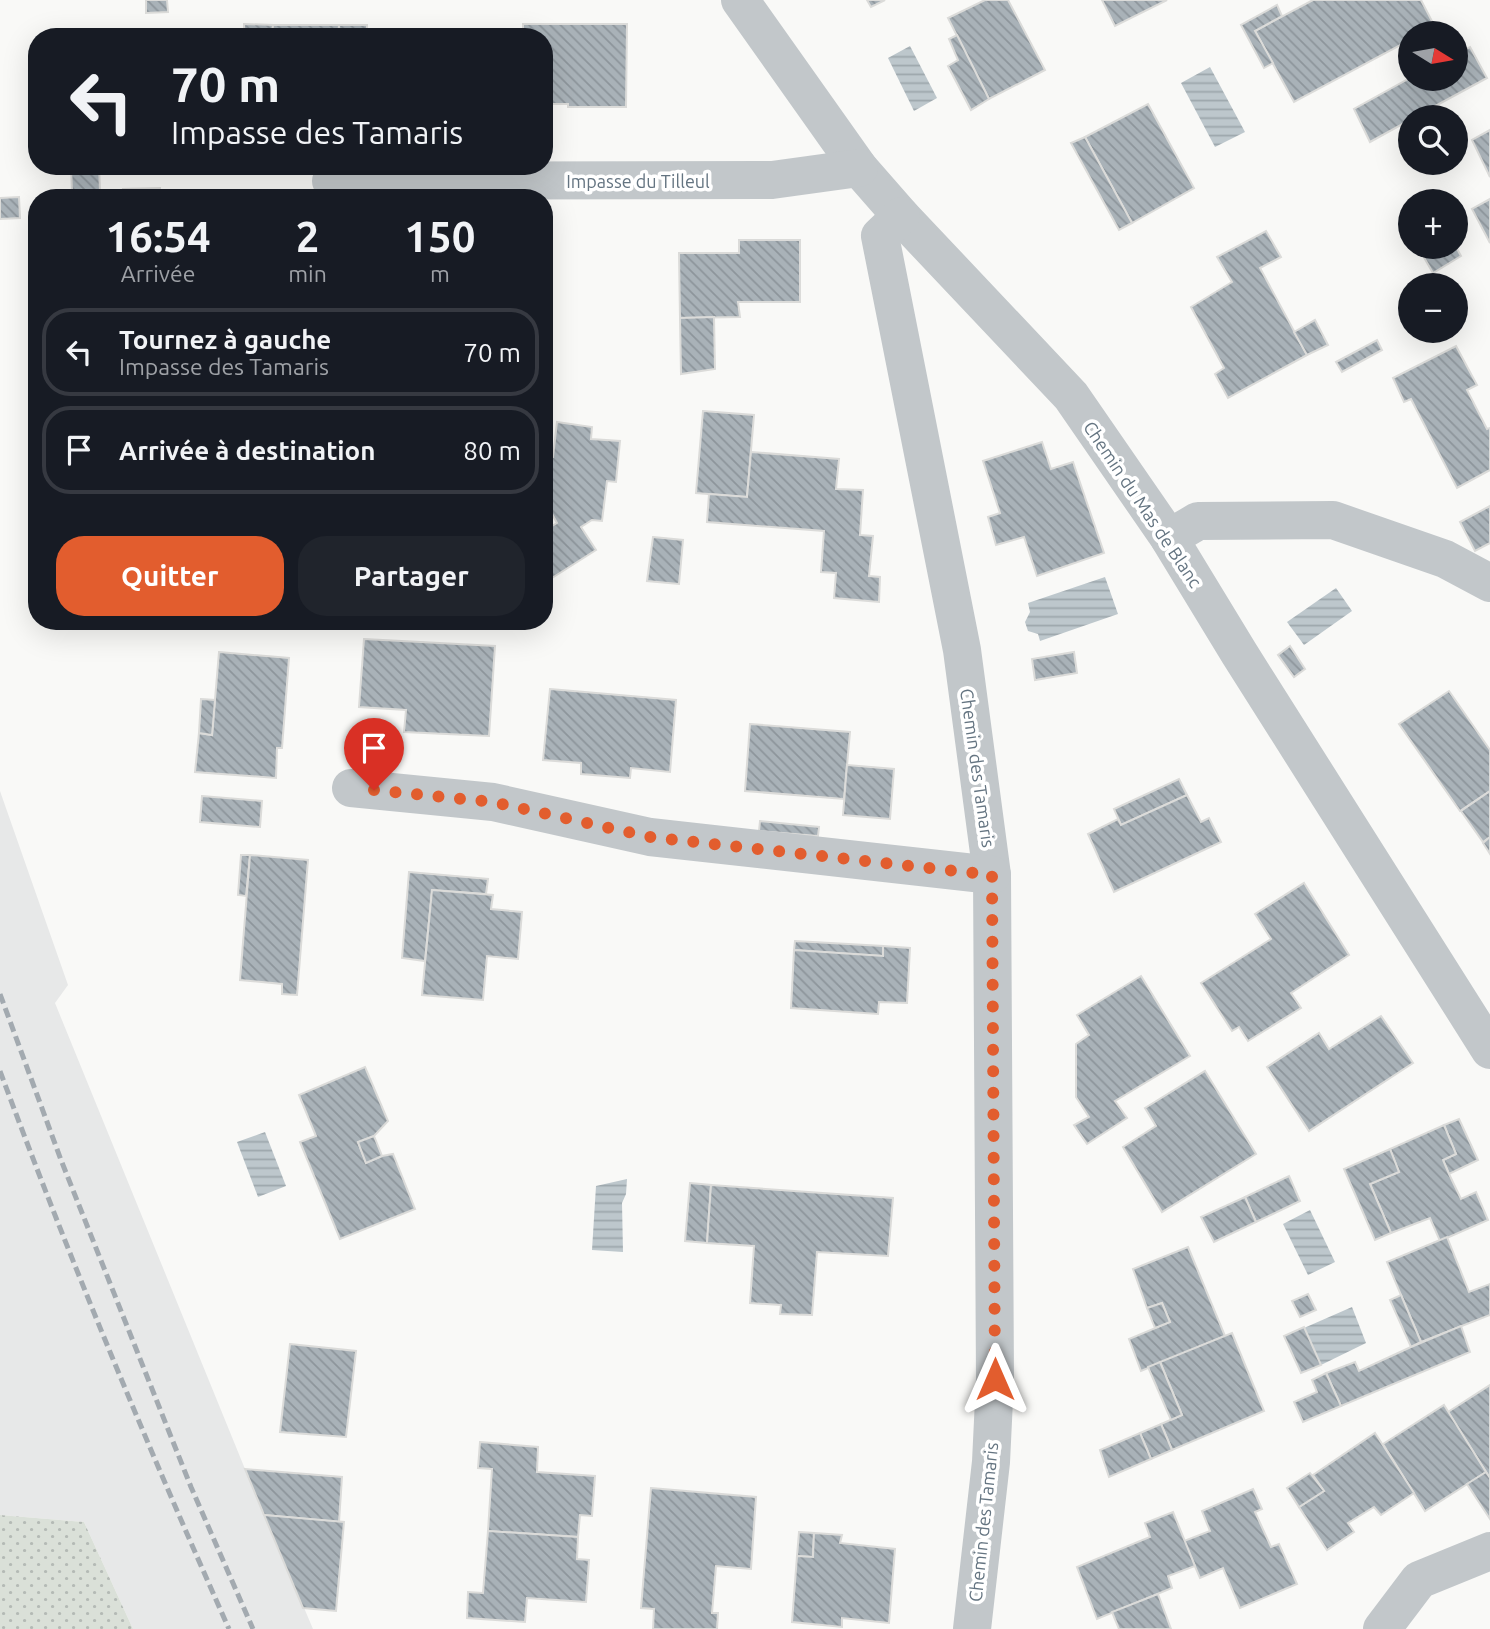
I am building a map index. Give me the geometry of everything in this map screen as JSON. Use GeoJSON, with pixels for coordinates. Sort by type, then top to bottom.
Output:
{"type":"FeatureCollection","features":[{"type":"Feature","properties":{"kind":"street","name":"Chemin du Mas de Blanc"},"geometry":{"type":"LineString","coordinates":[[740,0],[859,168],[1071,396],[1169,538],[1490,1050]]}},
{"type":"Feature","properties":{"kind":"street","name":"Impasse du Tilleul"},"geometry":{"type":"LineString","coordinates":[[331,181],[772,180],[859,168]]}},
{"type":"Feature","properties":{"kind":"street","name":"Chemin des Tamaris"},"geometry":{"type":"LineString","coordinates":[[901,216],[880,236],[962,650],[992,875],[995,1379],[991,1462],[972,1629]]}},
{"type":"Feature","properties":{"kind":"street"},"geometry":{"type":"LineString","coordinates":[[1169,538],[1198,522],[1333,520],[1445,559],[1490,583]]}},
{"type":"Feature","properties":{"kind":"street"},"geometry":{"type":"LineString","coordinates":[[351,788],[493,802],[650,837],[992,875]]}},
{"type":"Feature","properties":{"kind":"street"},"geometry":{"type":"LineString","coordinates":[[1382,1629],[1419,1580],[1490,1551]]}},
{"type":"Feature","properties":{"kind":"shaded area"},"geometry":{"type":"Polygon","coordinates":[[[910,46],[937,98],[914,111],[888,58],[910,46]]]}},
{"type":"Feature","properties":{"kind":"shaded area"},"geometry":{"type":"Polygon","coordinates":[[[1210,67],[1245,132],[1215,147],[1181,83],[1210,67]]]}},
{"type":"Feature","properties":{"kind":"shaded area"},"geometry":{"type":"Polygon","coordinates":[[[1105,577],[1118,614],[1040,641],[1038,634],[1028,631],[1025,622],[1030,612],[1028,603],[1105,577]]]}},
{"type":"Feature","properties":{"kind":"shaded area"},"geometry":{"type":"Polygon","coordinates":[[[1336,588],[1352,611],[1304,645],[1287,622],[1336,588]]]}},
{"type":"Feature","properties":{"kind":"shaded area"},"geometry":{"type":"Polygon","coordinates":[[[0,791],[68,985],[55,1003],[313,1629],[133,1629],[84,1522],[0,1515],[0,791]]]}},
{"type":"Feature","properties":{"kind":"shaded area"},"geometry":{"type":"Polygon","coordinates":[[[265,1132],[286,1186],[258,1197],[237,1142],[265,1132]]]}},
{"type":"Feature","properties":{"kind":"shaded area"},"geometry":{"type":"Polygon","coordinates":[[[627,1179],[622,1203],[623,1252],[592,1250],[596,1186],[627,1179]]]}},
{"type":"Feature","properties":{"kind":"shaded area"},"geometry":{"type":"Polygon","coordinates":[[[1310,1210],[1335,1262],[1308,1275],[1283,1224],[1310,1210]]]}},
{"type":"Feature","properties":{"kind":"shaded area"},"geometry":{"type":"Polygon","coordinates":[[[1352,1307],[1366,1343],[1321,1365],[1304,1328],[1352,1307]]]}},
{"type":"Feature","properties":{"kind":"shaded area"},"geometry":{"type":"Polygon","coordinates":[[[0,1515],[84,1522],[133,1629],[0,1629],[0,1515]]]}},
{"type":"Feature","properties":{"kind":"building"},"geometry":{"type":"Polygon","coordinates":[[[146,0],[167,0],[168,12],[146,13],[146,0]]]}},
{"type":"Feature","properties":{"kind":"building"},"geometry":{"type":"Polygon","coordinates":[[[867,0],[885,0],[871,7],[867,0]]]}},
{"type":"Feature","properties":{"kind":"building"},"geometry":{"type":"Polygon","coordinates":[[[985,0],[1008,0],[1045,70],[989,99],[948,18],[985,0]]]}},
{"type":"Feature","properties":{"kind":"building"},"geometry":{"type":"Polygon","coordinates":[[[1102,0],[1167,0],[1115,26],[1102,0]]]}},
{"type":"Feature","properties":{"kind":"building"},"geometry":{"type":"Polygon","coordinates":[[[1313,0],[1421,0],[1432,21],[1398,21],[1398,46],[1294,102],[1255,31],[1313,0]]]}},
{"type":"Feature","properties":{"kind":"building"},"geometry":{"type":"Polygon","coordinates":[[[1277,5],[1282,16],[1255,31],[1273,63],[1264,68],[1241,25],[1277,5]]]}},
{"type":"Feature","properties":{"kind":"building"},"geometry":{"type":"Polygon","coordinates":[[[244,24],[273,25],[273,28],[244,28],[244,24]]]}},
{"type":"Feature","properties":{"kind":"building"},"geometry":{"type":"Polygon","coordinates":[[[523,24],[627,24],[626,107],[568,107],[568,104],[553,104],[553,28],[523,28],[523,24]]]}},
{"type":"Feature","properties":{"kind":"building"},"geometry":{"type":"Polygon","coordinates":[[[273,25],[339,25],[339,28],[273,28],[273,25]]]}},
{"type":"Feature","properties":{"kind":"building"},"geometry":{"type":"Polygon","coordinates":[[[339,25],[367,25],[367,28],[339,28],[339,25]]]}},
{"type":"Feature","properties":{"kind":"building"},"geometry":{"type":"Polygon","coordinates":[[[957,35],[989,99],[971,110],[948,66],[958,60],[949,39],[957,35]]]}},
{"type":"Feature","properties":{"kind":"building"},"geometry":{"type":"Polygon","coordinates":[[[1470,47],[1487,78],[1468,88],[1470,47]]]}},
{"type":"Feature","properties":{"kind":"building"},"geometry":{"type":"Polygon","coordinates":[[[1398,85],[1398,91],[1463,91],[1437,105],[1398,105],[1398,127],[1370,142],[1354,109],[1398,85]]]}},
{"type":"Feature","properties":{"kind":"building"},"geometry":{"type":"Polygon","coordinates":[[[1148,104],[1194,188],[1132,223],[1085,137],[1148,104]]]}},
{"type":"Feature","properties":{"kind":"building"},"geometry":{"type":"Polygon","coordinates":[[[1490,130],[1490,177],[1472,140],[1490,130]]]}},
{"type":"Feature","properties":{"kind":"building"},"geometry":{"type":"Polygon","coordinates":[[[1085,137],[1132,223],[1119,230],[1071,143],[1085,137]]]}},
{"type":"Feature","properties":{"kind":"building"},"geometry":{"type":"Polygon","coordinates":[[[71,175],[99,175],[100,189],[72,189],[71,175]]]}},
{"type":"Feature","properties":{"kind":"building"},"geometry":{"type":"Polygon","coordinates":[[[19,197],[20,218],[0,219],[0,198],[19,197]]]}},
{"type":"Feature","properties":{"kind":"building"},"geometry":{"type":"Polygon","coordinates":[[[1490,199],[1490,243],[1472,209],[1490,199]]]}},
{"type":"Feature","properties":{"kind":"building"},"geometry":{"type":"Polygon","coordinates":[[[1266,231],[1281,257],[1260,268],[1307,355],[1228,398],[1215,374],[1224,368],[1191,307],[1232,282],[1217,257],[1266,231]]]}},
{"type":"Feature","properties":{"kind":"building"},"geometry":{"type":"Polygon","coordinates":[[[739,240],[800,240],[800,302],[738,302],[740,317],[680,318],[679,253],[739,253],[739,240]]]}},
{"type":"Feature","properties":{"kind":"building"},"geometry":{"type":"Polygon","coordinates":[[[1425,259],[1456,259],[1433,273],[1425,259]]]}},
{"type":"Feature","properties":{"kind":"building"},"geometry":{"type":"Polygon","coordinates":[[[714,317],[715,369],[681,374],[680,318],[714,317]]]}},
{"type":"Feature","properties":{"kind":"building"},"geometry":{"type":"Polygon","coordinates":[[[1315,320],[1328,345],[1307,355],[1294,332],[1315,320]]]}},
{"type":"Feature","properties":{"kind":"building"},"geometry":{"type":"Polygon","coordinates":[[[1377,340],[1382,350],[1342,372],[1336,362],[1377,340]]]}},
{"type":"Feature","properties":{"kind":"building"},"geometry":{"type":"Polygon","coordinates":[[[1456,346],[1477,385],[1467,390],[1487,429],[1490,428],[1490,470],[1457,488],[1411,399],[1404,402],[1393,378],[1456,346]]]}},
{"type":"Feature","properties":{"kind":"building"},"geometry":{"type":"Polygon","coordinates":[[[703,411],[754,415],[747,497],[696,493],[703,411]]]}},
{"type":"Feature","properties":{"kind":"building"},"geometry":{"type":"Polygon","coordinates":[[[557,422],[592,427],[591,439],[620,441],[616,482],[607,481],[602,521],[592,520],[581,527],[596,550],[553,577],[553,525],[557,523],[553,516],[553,457],[557,422]]]}},
{"type":"Feature","properties":{"kind":"building"},"geometry":{"type":"Polygon","coordinates":[[[1042,442],[1051,469],[1073,462],[1104,553],[1037,576],[1024,537],[996,545],[988,517],[1000,513],[983,461],[1042,442]]]}},
{"type":"Feature","properties":{"kind":"building"},"geometry":{"type":"Polygon","coordinates":[[[751,452],[839,459],[836,489],[863,490],[860,535],[873,536],[869,576],[880,577],[879,602],[834,598],[836,573],[821,572],[824,531],[707,522],[709,494],[747,497],[751,452]]]}},
{"type":"Feature","properties":{"kind":"building"},"geometry":{"type":"Polygon","coordinates":[[[1490,506],[1490,543],[1475,551],[1460,522],[1490,506]]]}},
{"type":"Feature","properties":{"kind":"building"},"geometry":{"type":"Polygon","coordinates":[[[653,537],[683,540],[679,584],[647,581],[653,537]]]}},
{"type":"Feature","properties":{"kind":"building"},"geometry":{"type":"Polygon","coordinates":[[[364,639],[495,646],[489,736],[404,732],[406,710],[359,707],[364,639]]]}},
{"type":"Feature","properties":{"kind":"building"},"geometry":{"type":"Polygon","coordinates":[[[1290,646],[1305,669],[1294,677],[1278,655],[1290,646]]]}},
{"type":"Feature","properties":{"kind":"building"},"geometry":{"type":"Polygon","coordinates":[[[219,652],[289,658],[282,748],[277,748],[276,778],[195,772],[199,733],[212,735],[219,652]]]}},
{"type":"Feature","properties":{"kind":"building"},"geometry":{"type":"Polygon","coordinates":[[[1074,652],[1077,673],[1035,680],[1032,659],[1074,652]]]}},
{"type":"Feature","properties":{"kind":"building"},"geometry":{"type":"Polygon","coordinates":[[[550,689],[676,700],[670,772],[631,768],[630,778],[581,774],[581,763],[543,760],[550,689]]]}},
{"type":"Feature","properties":{"kind":"building"},"geometry":{"type":"Polygon","coordinates":[[[1449,691],[1490,750],[1490,791],[1460,811],[1399,724],[1449,691]]]}},
{"type":"Feature","properties":{"kind":"building"},"geometry":{"type":"Polygon","coordinates":[[[201,699],[215,700],[212,735],[199,733],[201,699]]]}},
{"type":"Feature","properties":{"kind":"building"},"geometry":{"type":"Polygon","coordinates":[[[750,724],[850,732],[844,799],[745,791],[750,724]]]}},
{"type":"Feature","properties":{"kind":"building"},"geometry":{"type":"Polygon","coordinates":[[[847,765],[894,769],[890,819],[843,815],[847,765]]]}},
{"type":"Feature","properties":{"kind":"building"},"geometry":{"type":"Polygon","coordinates":[[[1179,779],[1187,795],[1121,825],[1114,809],[1179,779]]]}},
{"type":"Feature","properties":{"kind":"building"},"geometry":{"type":"Polygon","coordinates":[[[1490,791],[1490,837],[1483,842],[1461,811],[1490,791]]]}},
{"type":"Feature","properties":{"kind":"building"},"geometry":{"type":"Polygon","coordinates":[[[1187,795],[1201,822],[1209,818],[1221,842],[1114,892],[1088,834],[1118,819],[1121,825],[1187,795]]]}},
{"type":"Feature","properties":{"kind":"building"},"geometry":{"type":"Polygon","coordinates":[[[202,796],[262,801],[260,827],[200,822],[202,796]]]}},
{"type":"Feature","properties":{"kind":"building"},"geometry":{"type":"Polygon","coordinates":[[[760,821],[819,827],[818,836],[759,831],[760,821]]]}},
{"type":"Feature","properties":{"kind":"building"},"geometry":{"type":"Polygon","coordinates":[[[1490,837],[1490,854],[1483,843],[1490,837]]]}},
{"type":"Feature","properties":{"kind":"building"},"geometry":{"type":"Polygon","coordinates":[[[241,855],[250,855],[246,896],[238,895],[241,855]]]}},
{"type":"Feature","properties":{"kind":"building"},"geometry":{"type":"Polygon","coordinates":[[[250,855],[308,860],[297,995],[282,994],[282,984],[240,980],[250,855]]]}},
{"type":"Feature","properties":{"kind":"building"},"geometry":{"type":"Polygon","coordinates":[[[409,872],[488,879],[486,894],[432,890],[425,961],[402,958],[409,872]]]}},
{"type":"Feature","properties":{"kind":"building"},"geometry":{"type":"Polygon","coordinates":[[[1304,883],[1349,955],[1291,993],[1301,1008],[1248,1041],[1239,1027],[1232,1031],[1201,983],[1271,939],[1255,914],[1304,883]]]}},
{"type":"Feature","properties":{"kind":"building"},"geometry":{"type":"Polygon","coordinates":[[[432,890],[493,895],[491,909],[522,912],[518,959],[487,956],[483,1000],[422,995],[432,890]]]}},
{"type":"Feature","properties":{"kind":"building"},"geometry":{"type":"Polygon","coordinates":[[[795,941],[883,946],[883,956],[794,950],[795,941]]]}},
{"type":"Feature","properties":{"kind":"building"},"geometry":{"type":"Polygon","coordinates":[[[883,946],[910,948],[907,1003],[879,1002],[878,1014],[791,1008],[794,950],[883,956],[883,946]]]}},
{"type":"Feature","properties":{"kind":"building"},"geometry":{"type":"Polygon","coordinates":[[[1141,976],[1190,1056],[1115,1101],[1127,1118],[1087,1144],[1074,1125],[1089,1117],[1076,1097],[1076,1044],[1089,1035],[1077,1015],[1141,976]]]}},
{"type":"Feature","properties":{"kind":"building"},"geometry":{"type":"Polygon","coordinates":[[[1381,1016],[1413,1063],[1309,1131],[1267,1067],[1319,1033],[1329,1049],[1381,1016]]]}},
{"type":"Feature","properties":{"kind":"building"},"geometry":{"type":"Polygon","coordinates":[[[365,1067],[388,1121],[374,1136],[358,1142],[366,1163],[393,1154],[415,1209],[340,1239],[300,1142],[316,1136],[299,1095],[365,1067]]]}},
{"type":"Feature","properties":{"kind":"building"},"geometry":{"type":"Polygon","coordinates":[[[1205,1071],[1256,1154],[1162,1212],[1123,1147],[1156,1126],[1145,1108],[1205,1071]]]}},
{"type":"Feature","properties":{"kind":"building"},"geometry":{"type":"Polygon","coordinates":[[[1459,1119],[1478,1160],[1449,1174],[1443,1160],[1456,1154],[1444,1125],[1459,1119]]]}},
{"type":"Feature","properties":{"kind":"building"},"geometry":{"type":"Polygon","coordinates":[[[1444,1125],[1456,1154],[1443,1160],[1449,1174],[1461,1199],[1476,1192],[1488,1220],[1440,1241],[1430,1218],[1391,1233],[1370,1184],[1399,1172],[1390,1149],[1444,1125]]]}},
{"type":"Feature","properties":{"kind":"building"},"geometry":{"type":"Polygon","coordinates":[[[374,1136],[382,1156],[366,1163],[358,1142],[374,1136]]]}},
{"type":"Feature","properties":{"kind":"building"},"geometry":{"type":"Polygon","coordinates":[[[1390,1149],[1399,1172],[1370,1184],[1391,1233],[1375,1240],[1344,1169],[1390,1149]]]}},
{"type":"Feature","properties":{"kind":"building"},"geometry":{"type":"Polygon","coordinates":[[[1289,1176],[1300,1201],[1256,1222],[1245,1197],[1289,1176]]]}},
{"type":"Feature","properties":{"kind":"building"},"geometry":{"type":"Polygon","coordinates":[[[690,1183],[711,1185],[707,1243],[685,1241],[690,1183]]]}},
{"type":"Feature","properties":{"kind":"building"},"geometry":{"type":"Polygon","coordinates":[[[711,1185],[893,1198],[888,1256],[817,1252],[812,1315],[780,1314],[781,1305],[750,1303],[754,1246],[707,1243],[711,1185]]]}},
{"type":"Feature","properties":{"kind":"building"},"geometry":{"type":"Polygon","coordinates":[[[1245,1197],[1256,1222],[1214,1242],[1201,1217],[1245,1197]]]}},
{"type":"Feature","properties":{"kind":"building"},"geometry":{"type":"Polygon","coordinates":[[[1447,1237],[1469,1292],[1490,1284],[1490,1315],[1421,1342],[1387,1262],[1447,1237]]]}},
{"type":"Feature","properties":{"kind":"building"},"geometry":{"type":"Polygon","coordinates":[[[1188,1247],[1225,1336],[1141,1371],[1129,1339],[1170,1322],[1162,1303],[1147,1308],[1133,1269],[1188,1247]]]}},
{"type":"Feature","properties":{"kind":"building"},"geometry":{"type":"Polygon","coordinates":[[[1308,1294],[1316,1310],[1300,1317],[1292,1301],[1308,1294]]]}},
{"type":"Feature","properties":{"kind":"building"},"geometry":{"type":"Polygon","coordinates":[[[1401,1295],[1421,1342],[1411,1347],[1390,1300],[1401,1295]]]}},
{"type":"Feature","properties":{"kind":"building"},"geometry":{"type":"Polygon","coordinates":[[[1162,1303],[1170,1322],[1155,1328],[1147,1308],[1162,1303]]]}},
{"type":"Feature","properties":{"kind":"building"},"geometry":{"type":"Polygon","coordinates":[[[1461,1326],[1470,1352],[1341,1406],[1326,1373],[1355,1362],[1359,1371],[1461,1326]]]}},
{"type":"Feature","properties":{"kind":"building"},"geometry":{"type":"Polygon","coordinates":[[[1304,1327],[1321,1365],[1301,1373],[1284,1336],[1304,1327]]]}},
{"type":"Feature","properties":{"kind":"building"},"geometry":{"type":"Polygon","coordinates":[[[1232,1333],[1264,1411],[1172,1450],[1161,1424],[1182,1415],[1160,1362],[1232,1333]]]}},
{"type":"Feature","properties":{"kind":"building"},"geometry":{"type":"Polygon","coordinates":[[[290,1344],[356,1351],[346,1437],[280,1432],[290,1344]]]}},
{"type":"Feature","properties":{"kind":"building"},"geometry":{"type":"Polygon","coordinates":[[[1160,1362],[1182,1415],[1171,1420],[1148,1367],[1160,1362]]]}},
{"type":"Feature","properties":{"kind":"building"},"geometry":{"type":"Polygon","coordinates":[[[1326,1373],[1341,1406],[1303,1422],[1294,1402],[1317,1392],[1312,1380],[1326,1373]]]}},
{"type":"Feature","properties":{"kind":"building"},"geometry":{"type":"Polygon","coordinates":[[[1490,1385],[1490,1478],[1448,1412],[1490,1385]]]}},
{"type":"Feature","properties":{"kind":"building"},"geometry":{"type":"Polygon","coordinates":[[[1444,1405],[1486,1472],[1425,1511],[1383,1444],[1444,1405]]]}},
{"type":"Feature","properties":{"kind":"building"},"geometry":{"type":"Polygon","coordinates":[[[1161,1424],[1172,1450],[1151,1459],[1140,1433],[1161,1424]]]}},
{"type":"Feature","properties":{"kind":"building"},"geometry":{"type":"Polygon","coordinates":[[[1140,1433],[1151,1459],[1109,1477],[1100,1450],[1140,1433]]]}},
{"type":"Feature","properties":{"kind":"building"},"geometry":{"type":"Polygon","coordinates":[[[1375,1433],[1414,1493],[1381,1515],[1374,1507],[1348,1523],[1354,1532],[1327,1550],[1299,1507],[1324,1491],[1313,1475],[1375,1433]]]}},
{"type":"Feature","properties":{"kind":"building"},"geometry":{"type":"Polygon","coordinates":[[[480,1442],[538,1447],[537,1472],[595,1476],[592,1516],[580,1515],[578,1537],[488,1531],[492,1469],[478,1468],[480,1442]]]}},
{"type":"Feature","properties":{"kind":"building"},"geometry":{"type":"Polygon","coordinates":[[[245,1469],[342,1477],[339,1522],[264,1515],[245,1469]]]}},
{"type":"Feature","properties":{"kind":"building"},"geometry":{"type":"Polygon","coordinates":[[[1486,1472],[1490,1478],[1490,1519],[1467,1484],[1486,1472]]]}},
{"type":"Feature","properties":{"kind":"building"},"geometry":{"type":"Polygon","coordinates":[[[1310,1473],[1324,1491],[1299,1507],[1287,1488],[1310,1473]]]}},
{"type":"Feature","properties":{"kind":"building"},"geometry":{"type":"Polygon","coordinates":[[[651,1488],[756,1497],[751,1569],[716,1566],[712,1613],[718,1613],[717,1629],[653,1629],[654,1609],[641,1608],[651,1488]]]}},
{"type":"Feature","properties":{"kind":"building"},"geometry":{"type":"Polygon","coordinates":[[[1253,1489],[1262,1509],[1255,1512],[1271,1547],[1279,1544],[1297,1584],[1240,1608],[1223,1568],[1200,1578],[1184,1541],[1210,1531],[1202,1511],[1253,1489]]]}},
{"type":"Feature","properties":{"kind":"building"},"geometry":{"type":"Polygon","coordinates":[[[1173,1512],[1195,1566],[1168,1576],[1172,1588],[1097,1619],[1077,1567],[1150,1537],[1145,1523],[1173,1512]]]}},
{"type":"Feature","properties":{"kind":"building"},"geometry":{"type":"Polygon","coordinates":[[[264,1515],[344,1522],[336,1611],[303,1608],[264,1515]]]}},
{"type":"Feature","properties":{"kind":"building"},"geometry":{"type":"Polygon","coordinates":[[[488,1531],[578,1537],[577,1559],[589,1560],[586,1602],[527,1598],[525,1622],[467,1618],[468,1592],[483,1593],[488,1531]]]}},
{"type":"Feature","properties":{"kind":"building"},"geometry":{"type":"Polygon","coordinates":[[[799,1532],[814,1533],[813,1557],[797,1556],[799,1532]]]}},
{"type":"Feature","properties":{"kind":"building"},"geometry":{"type":"Polygon","coordinates":[[[814,1533],[842,1535],[840,1543],[895,1549],[889,1623],[842,1618],[842,1627],[792,1622],[797,1556],[813,1557],[814,1533]]]}},
{"type":"Feature","properties":{"kind":"building"},"geometry":{"type":"Polygon","coordinates":[[[1158,1594],[1171,1629],[1119,1629],[1112,1612],[1158,1594]]]}},
{"type":"Feature","properties":{"kind":"railway"},"geometry":{"type":"LineString","coordinates":[[0,994],[61,1160],[191,1487],[253,1629]]}},
{"type":"Feature","properties":{"kind":"railway"},"geometry":{"type":"LineString","coordinates":[[0,1071],[110,1352],[229,1629]]}},
{"type":"Feature","properties":{"kind":"route"},"geometry":{"type":"LineString","coordinates":[[374,790],[493,802],[650,837],[992,875],[995,1379]]}}]}
